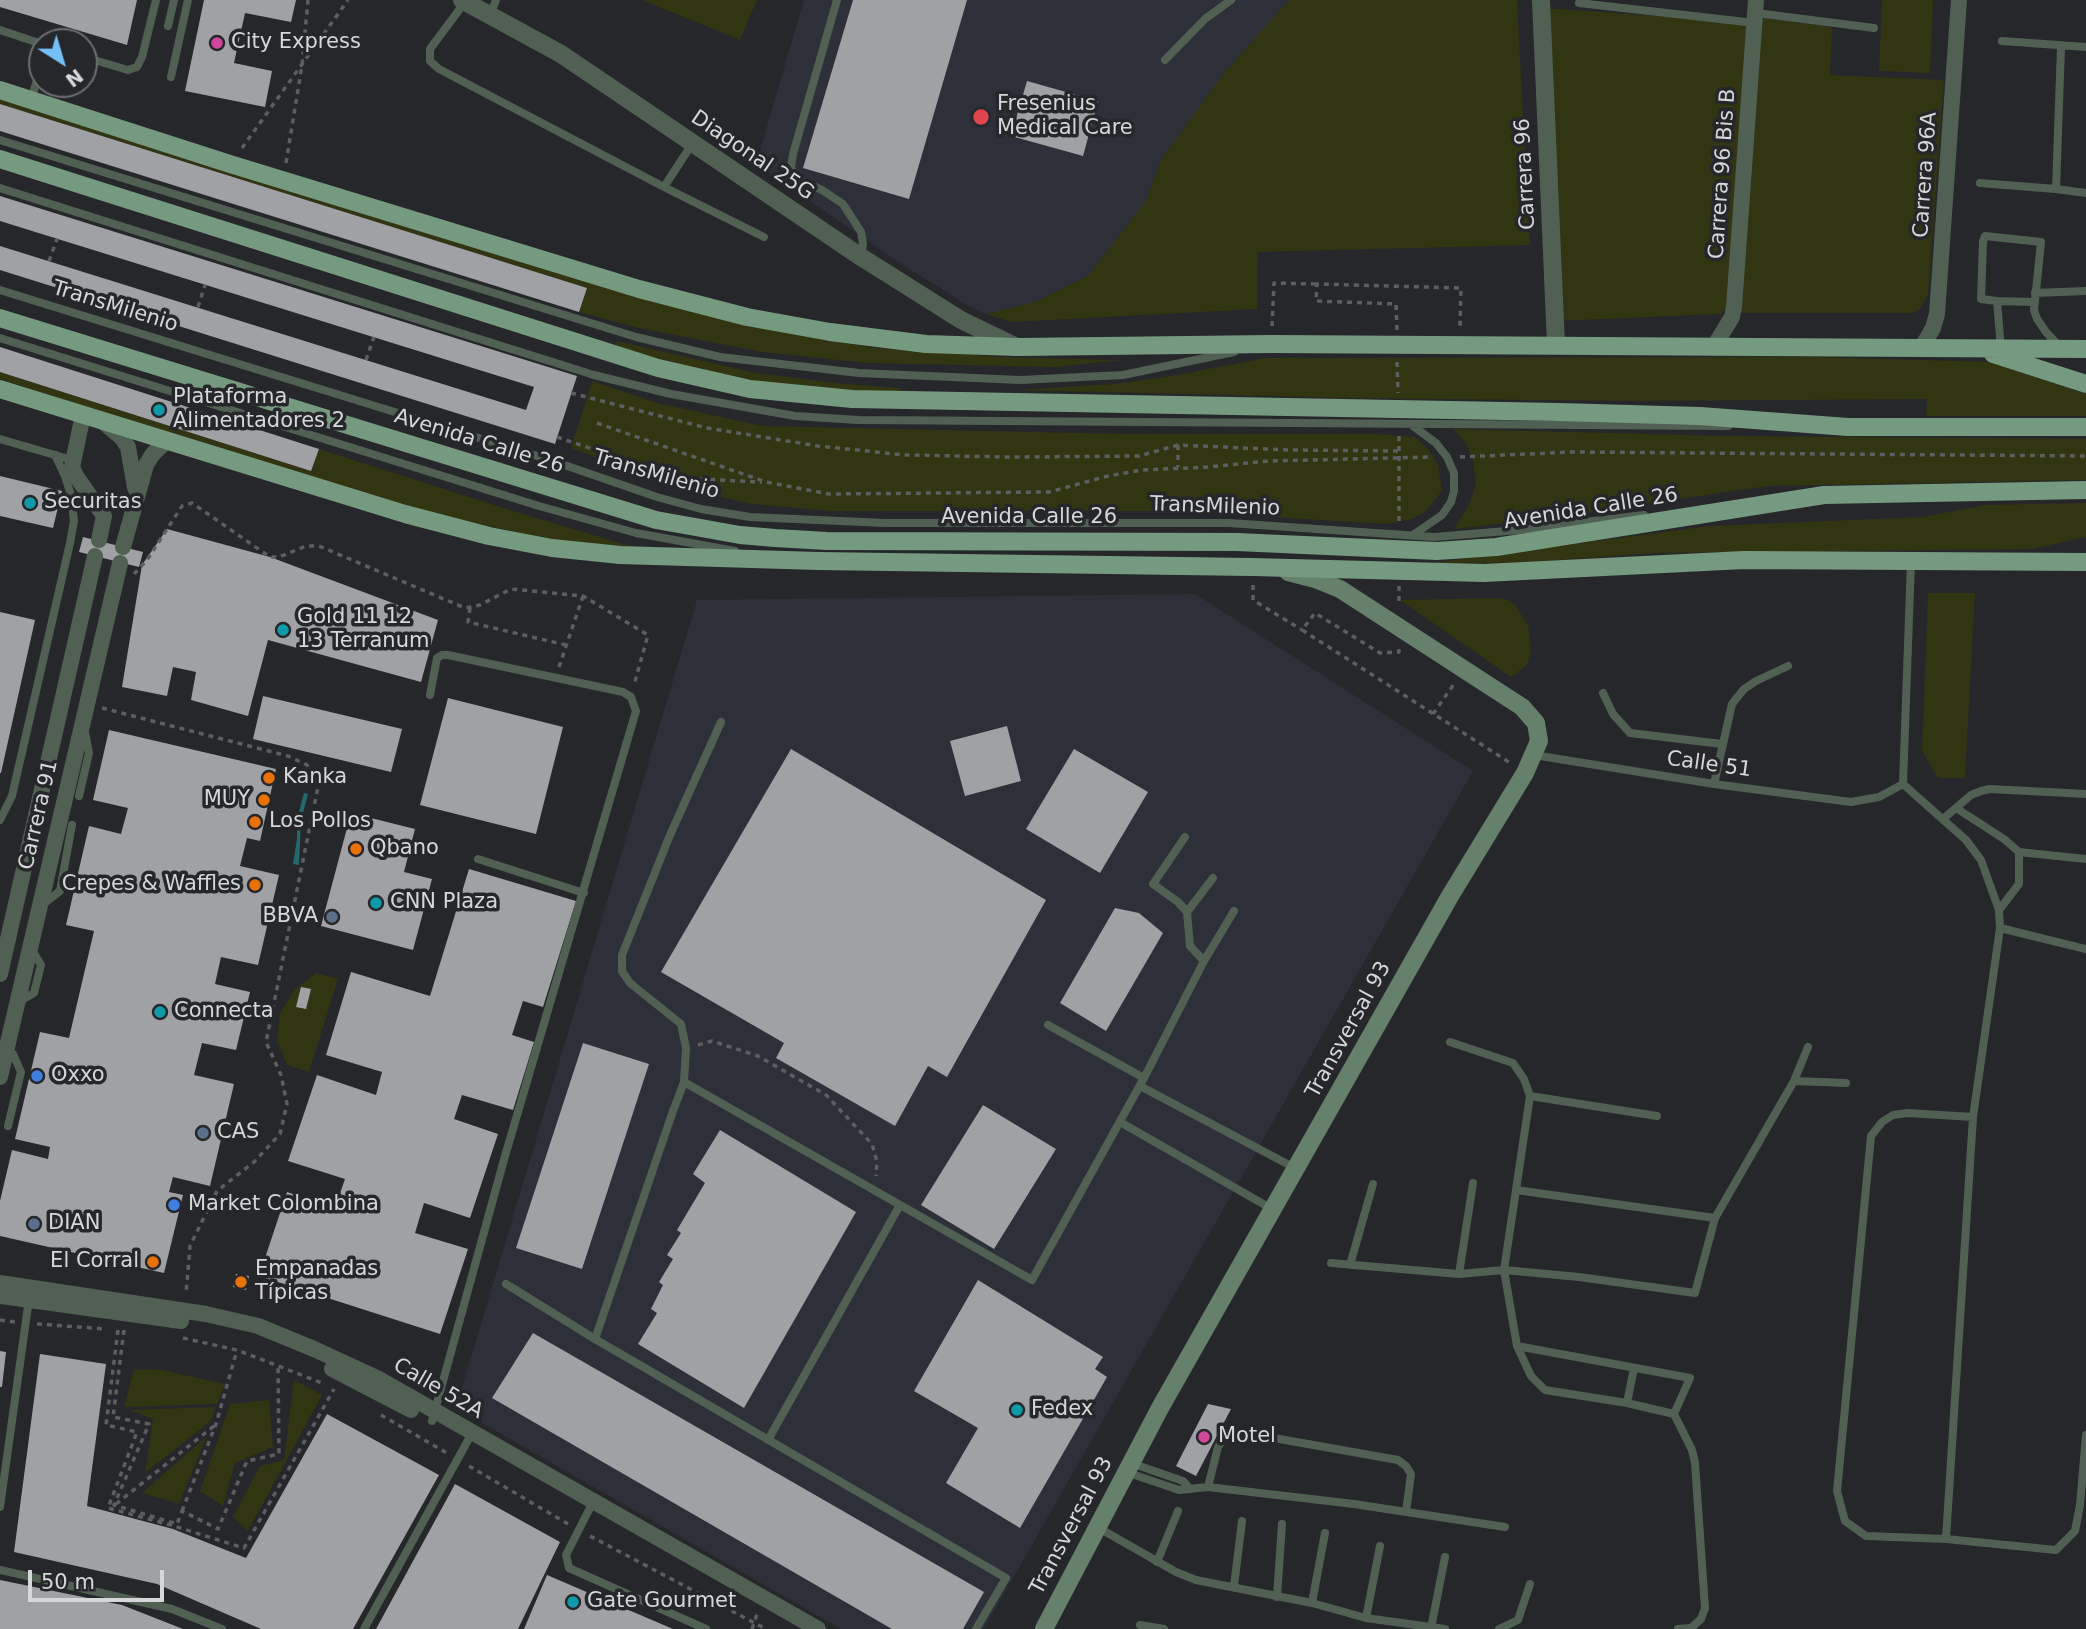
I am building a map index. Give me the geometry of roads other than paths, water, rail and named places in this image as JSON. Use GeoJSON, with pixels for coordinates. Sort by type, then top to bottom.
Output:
{"type":"FeatureCollection","features":[{"type":"Feature","properties":{"kind":"main road"},"geometry":{"type":"LineString","coordinates":[[0,90],[639,289],[747,317],[830,332],[926,344],[1715,345],[1981,350],[2086,349]]}},
{"type":"Feature","properties":{"kind":"main road"},"geometry":{"type":"LineString","coordinates":[[0,159],[658,369],[750,389],[852,399],[1585,412],[1700,416],[1848,427],[2086,427]]}},
{"type":"Feature","properties":{"kind":"main road","name":"Avenida Calle 26"},"geometry":{"type":"LineString","coordinates":[[0,318],[645,516],[740,535],[827,541],[1237,542],[1437,551],[1496,547],[1824,495],[2086,491]]}},
{"type":"Feature","properties":{"kind":"main road"},"geometry":{"type":"LineString","coordinates":[[1981,350],[2086,384]]}},
{"type":"Feature","properties":{"kind":"main road"},"geometry":{"type":"LineString","coordinates":[[0,389],[405,514],[489,536],[552,548],[620,555],[1484,573],[1744,561],[2086,562]]}},
{"type":"Feature","properties":{"kind":"main road"},"geometry":{"type":"LineString","coordinates":[[2004,561],[2086,549]]}},
{"type":"Feature","properties":{"kind":"main road","name":"Transversal 93"},"geometry":{"type":"LineString","coordinates":[[1044,1629],[1128,1468],[1451,896],[1525,773],[1539,741],[1538,731],[1530,715],[1340,589],[1274,568]]}},
{"type":"Feature","properties":{"kind":"street","name":"Carrera 96"},"geometry":{"type":"LineString","coordinates":[[1541,0],[1556,345]]}},
{"type":"Feature","properties":{"kind":"street","name":"Carrera 96A"},"geometry":{"type":"LineString","coordinates":[[1921,349],[1933,328],[1937,314],[1959,0]]}},
{"type":"Feature","properties":{"kind":"street","name":"Diagonal 25G"},"geometry":{"type":"LineString","coordinates":[[463,1],[493,8],[861,257],[982,332],[1017,346]]}},
{"type":"Feature","properties":{"kind":"street","name":"Carrera 96 Bis B"},"geometry":{"type":"LineString","coordinates":[[1715,345],[1732,317],[1734,307],[1756,12]]}},
{"type":"Feature","properties":{"kind":"street"},"geometry":{"type":"LineString","coordinates":[[83,415],[72,460],[76,477],[104,516],[129,523]]}},
{"type":"Feature","properties":{"kind":"street","name":"Carrera 91"},"geometry":{"type":"LineString","coordinates":[[103,422],[122,438],[128,447],[136,494]]}},
{"type":"Feature","properties":{"kind":"street","name":"Carrera 91"},"geometry":{"type":"LineString","coordinates":[[0,1077],[136,494],[148,460],[166,442]]}},
{"type":"Feature","properties":{"kind":"street","name":"Carrera 91"},"geometry":{"type":"LineString","coordinates":[[0,974],[104,516]]}},
{"type":"Feature","properties":{"kind":"street","name":"Calle 52A"},"geometry":{"type":"LineString","coordinates":[[0,1283],[186,1310],[258,1326],[377,1378],[433,1417]]}},
{"type":"Feature","properties":{"kind":"street","name":"Calle 52A"},"geometry":{"type":"LineString","coordinates":[[0,1296],[205,1324],[239,1332],[314,1359],[433,1417],[590,1506],[818,1629]]}},
{"type":"Feature","properties":{"kind":"street","name":"Calle 52A"},"geometry":{"type":"LineString","coordinates":[[590,1506],[756,1615],[798,1629]]}},
{"type":"Feature","properties":{"kind":"lane"},"geometry":{"type":"LineString","coordinates":[[98,61],[128,70],[137,68],[156,0]]}},
{"type":"Feature","properties":{"kind":"lane"},"geometry":{"type":"LineString","coordinates":[[168,26],[174,0]]}},
{"type":"Feature","properties":{"kind":"lane"},"geometry":{"type":"LineString","coordinates":[[171,78],[188,0]]}},
{"type":"Feature","properties":{"kind":"lane"},"geometry":{"type":"LineString","coordinates":[[838,0],[791,167],[793,173],[803,182],[822,190],[843,204],[861,232],[861,257]]}},
{"type":"Feature","properties":{"kind":"lane"},"geometry":{"type":"LineString","coordinates":[[1165,60],[1205,19],[1231,0]]}},
{"type":"Feature","properties":{"kind":"lane"},"geometry":{"type":"LineString","coordinates":[[463,1],[430,50],[433,65],[764,237]]}},
{"type":"Feature","properties":{"kind":"lane"},"geometry":{"type":"LineString","coordinates":[[1578,4],[1756,12],[1874,28]]}},
{"type":"Feature","properties":{"kind":"lane"},"geometry":{"type":"LineString","coordinates":[[0,30],[28,39]]}},
{"type":"Feature","properties":{"kind":"lane"},"geometry":{"type":"LineString","coordinates":[[2002,41],[2086,47]]}},
{"type":"Feature","properties":{"kind":"lane"},"geometry":{"type":"LineString","coordinates":[[2056,189],[2061,47]]}},
{"type":"Feature","properties":{"kind":"lane"},"geometry":{"type":"LineString","coordinates":[[0,140],[636,337],[720,357],[859,373],[1020,380],[1123,375],[1271,344]]}},
{"type":"Feature","properties":{"kind":"lane"},"geometry":{"type":"LineString","coordinates":[[664,187],[692,144]]}},
{"type":"Feature","properties":{"kind":"lane"},"geometry":{"type":"LineString","coordinates":[[1980,183],[2086,193]]}},
{"type":"Feature","properties":{"kind":"lane"},"geometry":{"type":"LineString","coordinates":[[0,188],[594,375],[671,394],[795,416],[858,420],[1848,427]]}},
{"type":"Feature","properties":{"kind":"lane"},"geometry":{"type":"LineString","coordinates":[[2062,349],[2037,319],[2035,297],[2040,241],[1985,236],[1981,299],[1997,301],[2035,297],[2086,290]]}},
{"type":"Feature","properties":{"kind":"lane","name":"TransMilenio"},"geometry":{"type":"LineString","coordinates":[[0,289],[550,460],[657,497],[701,509],[750,517],[885,523],[1229,523],[1434,537],[1466,536],[1703,509],[1752,506]]}},
{"type":"Feature","properties":{"kind":"lane"},"geometry":{"type":"LineString","coordinates":[[1997,301],[2001,349]]}},
{"type":"Feature","properties":{"kind":"lane"},"geometry":{"type":"LineString","coordinates":[[0,338],[539,506],[636,533],[740,552],[818,561]]}},
{"type":"Feature","properties":{"kind":"lane"},"geometry":{"type":"LineString","coordinates":[[1412,425],[1436,443],[1447,457],[1454,473],[1451,502],[1442,514],[1413,535]]}},
{"type":"Feature","properties":{"kind":"lane"},"geometry":{"type":"LineString","coordinates":[[0,439],[72,460]]}},
{"type":"Feature","properties":{"kind":"lane"},"geometry":{"type":"LineString","coordinates":[[0,820],[12,796],[74,521],[71,495],[55,456]]}},
{"type":"Feature","properties":{"kind":"lane"},"geometry":{"type":"LineString","coordinates":[[1911,561],[1903,784],[1966,840],[1981,860],[1999,910],[2000,928],[1973,1117],[1946,1539]]}},
{"type":"Feature","properties":{"kind":"lane"},"geometry":{"type":"LineString","coordinates":[[430,695],[435,664],[442,655],[623,692],[631,697],[636,710],[505,1156],[433,1417]]}},
{"type":"Feature","properties":{"kind":"lane"},"geometry":{"type":"LineString","coordinates":[[1714,784],[1732,704],[1744,689],[1788,666]]}},
{"type":"Feature","properties":{"kind":"lane"},"geometry":{"type":"LineString","coordinates":[[1603,693],[1614,714],[1630,733],[1723,744]]}},
{"type":"Feature","properties":{"kind":"lane"},"geometry":{"type":"LineString","coordinates":[[595,1339],[684,1082],[686,1048],[681,1024],[629,983],[622,971],[622,955],[670,835],[721,722]]}},
{"type":"Feature","properties":{"kind":"lane"},"geometry":{"type":"LineString","coordinates":[[79,796],[89,753],[82,723]]}},
{"type":"Feature","properties":{"kind":"lane","name":"Calle 51"},"geometry":{"type":"LineString","coordinates":[[1534,755],[1714,784],[1851,802],[1879,797],[1903,784]]}},
{"type":"Feature","properties":{"kind":"lane"},"geometry":{"type":"LineString","coordinates":[[1943,819],[1971,795],[1990,789],[2086,794]]}},
{"type":"Feature","properties":{"kind":"lane"},"geometry":{"type":"LineString","coordinates":[[1956,808],[2019,852],[2086,859]]}},
{"type":"Feature","properties":{"kind":"lane"},"geometry":{"type":"LineString","coordinates":[[40,907],[60,891],[72,825]]}},
{"type":"Feature","properties":{"kind":"lane"},"geometry":{"type":"LineString","coordinates":[[1185,837],[1153,884],[1187,912],[1190,946],[1204,961]]}},
{"type":"Feature","properties":{"kind":"lane"},"geometry":{"type":"LineString","coordinates":[[1999,910],[2020,884],[2019,852]]}},
{"type":"Feature","properties":{"kind":"lane"},"geometry":{"type":"LineString","coordinates":[[478,859],[584,893]]}},
{"type":"Feature","properties":{"kind":"lane"},"geometry":{"type":"LineString","coordinates":[[1187,912],[1213,878]]}},
{"type":"Feature","properties":{"kind":"lane"},"geometry":{"type":"LineString","coordinates":[[684,1082],[1032,1280],[1142,1082],[1204,961],[1234,911]]}},
{"type":"Feature","properties":{"kind":"lane"},"geometry":{"type":"LineString","coordinates":[[2000,928],[2086,949]]}},
{"type":"Feature","properties":{"kind":"lane"},"geometry":{"type":"LineString","coordinates":[[1048,1025],[1296,1169]]}},
{"type":"Feature","properties":{"kind":"lane"},"geometry":{"type":"LineString","coordinates":[[1450,1042],[1513,1063],[1520,1070],[1530,1096],[1504,1270],[1517,1346],[1531,1376],[1545,1390],[1674,1414]]}},
{"type":"Feature","properties":{"kind":"lane"},"geometry":{"type":"LineString","coordinates":[[1331,1263],[1459,1274],[1504,1270],[1695,1293],[1715,1218],[1794,1081],[1808,1046]]}},
{"type":"Feature","properties":{"kind":"lane"},"geometry":{"type":"LineString","coordinates":[[6,1051],[13,1054],[21,1072],[8,1126]]}},
{"type":"Feature","properties":{"kind":"lane"},"geometry":{"type":"LineString","coordinates":[[1794,1081],[1846,1083]]}},
{"type":"Feature","properties":{"kind":"lane"},"geometry":{"type":"LineString","coordinates":[[1530,1096],[1657,1116]]}},
{"type":"Feature","properties":{"kind":"lane"},"geometry":{"type":"LineString","coordinates":[[1973,1117],[1908,1113],[1894,1115],[1882,1122],[1871,1136],[1837,1491],[1845,1521],[1866,1536],[1946,1539],[2056,1550],[2075,1531],[2086,1435]]}},
{"type":"Feature","properties":{"kind":"lane"},"geometry":{"type":"LineString","coordinates":[[1120,1122],[1273,1210]]}},
{"type":"Feature","properties":{"kind":"lane"},"geometry":{"type":"LineString","coordinates":[[1459,1274],[1473,1183]]}},
{"type":"Feature","properties":{"kind":"lane"},"geometry":{"type":"LineString","coordinates":[[1350,1265],[1373,1184]]}},
{"type":"Feature","properties":{"kind":"lane"},"geometry":{"type":"LineString","coordinates":[[1516,1191],[1715,1218]]}},
{"type":"Feature","properties":{"kind":"lane"},"geometry":{"type":"LineString","coordinates":[[768,1440],[900,1205]]}},
{"type":"Feature","properties":{"kind":"lane"},"geometry":{"type":"LineString","coordinates":[[506,1283],[595,1339],[1006,1578],[976,1629]]}},
{"type":"Feature","properties":{"kind":"lane"},"geometry":{"type":"LineString","coordinates":[[0,1507],[29,1299]]}},
{"type":"Feature","properties":{"kind":"lane"},"geometry":{"type":"LineString","coordinates":[[1517,1346],[1690,1378],[1674,1414]]}},
{"type":"Feature","properties":{"kind":"lane"},"geometry":{"type":"LineString","coordinates":[[1627,1404],[1634,1368]]}},
{"type":"Feature","properties":{"kind":"lane"},"geometry":{"type":"LineString","coordinates":[[1674,1414],[1692,1450],[1695,1464],[1705,1608],[1701,1619],[1691,1628],[1678,1629]]}},
{"type":"Feature","properties":{"kind":"lane"},"geometry":{"type":"LineString","coordinates":[[1208,1487],[1218,1447],[1227,1434],[1240,1432],[1398,1460],[1411,1474],[1406,1512]]}},
{"type":"Feature","properties":{"kind":"lane"},"geometry":{"type":"LineString","coordinates":[[364,1629],[470,1437]]}},
{"type":"Feature","properties":{"kind":"lane"},"geometry":{"type":"LineString","coordinates":[[1128,1468],[1183,1481],[1190,1489],[1208,1487],[1505,1527]]}},
{"type":"Feature","properties":{"kind":"lane"},"geometry":{"type":"LineString","coordinates":[[590,1506],[566,1555],[569,1568],[706,1629]]}},
{"type":"Feature","properties":{"kind":"lane"},"geometry":{"type":"LineString","coordinates":[[1157,1562],[1178,1511]]}},
{"type":"Feature","properties":{"kind":"lane"},"geometry":{"type":"LineString","coordinates":[[1234,1586],[1242,1521]]}},
{"type":"Feature","properties":{"kind":"lane"},"geometry":{"type":"LineString","coordinates":[[1277,1597],[1282,1524]]}},
{"type":"Feature","properties":{"kind":"lane"},"geometry":{"type":"LineString","coordinates":[[1097,1527],[1157,1562],[1196,1580],[1312,1603],[1366,1618],[1446,1629]]}},
{"type":"Feature","properties":{"kind":"lane"},"geometry":{"type":"LineString","coordinates":[[1312,1603],[1325,1534]]}},
{"type":"Feature","properties":{"kind":"lane"},"geometry":{"type":"LineString","coordinates":[[1366,1618],[1380,1546]]}},
{"type":"Feature","properties":{"kind":"lane"},"geometry":{"type":"LineString","coordinates":[[1432,1628],[1445,1557]]}},
{"type":"Feature","properties":{"kind":"lane"},"geometry":{"type":"LineString","coordinates":[[0,1570],[172,1609],[222,1629]]}},
{"type":"Feature","properties":{"kind":"lane"},"geometry":{"type":"LineString","coordinates":[[1499,1629],[1518,1620],[1530,1584]]}},
{"type":"Feature","properties":{"kind":"lane"},"geometry":{"type":"LineString","coordinates":[[1140,1625],[1164,1629]]}},
{"type":"Feature","properties":{"kind":"water"},"geometry":{"type":"Polygon","coordinates":[[[304,793],[308,794],[301,821],[299,865],[293,864],[297,820],[304,793]]]}},
{"type":"Feature","properties":{"kind":"place","name":"City Express"},"geometry":{"type":"Point","coordinates":[217,43]}},
{"type":"Feature","properties":{"kind":"place","name":"Fresenius Medical Care"},"geometry":{"type":"Point","coordinates":[981,117]}},
{"type":"Feature","properties":{"kind":"place","name":"Plataforma Alimentadores 2"},"geometry":{"type":"Point","coordinates":[159,410]}},
{"type":"Feature","properties":{"kind":"place","name":"Securitas"},"geometry":{"type":"Point","coordinates":[30,503]}},
{"type":"Feature","properties":{"kind":"place","name":"Gold 11 12 13 Terranum"},"geometry":{"type":"Point","coordinates":[283,630]}},
{"type":"Feature","properties":{"kind":"place","name":"Kanka"},"geometry":{"type":"Point","coordinates":[269,778]}},
{"type":"Feature","properties":{"kind":"place","name":"MUY"},"geometry":{"type":"Point","coordinates":[264,800]}},
{"type":"Feature","properties":{"kind":"place","name":"Los Pollos"},"geometry":{"type":"Point","coordinates":[255,822]}},
{"type":"Feature","properties":{"kind":"place","name":"Qbano"},"geometry":{"type":"Point","coordinates":[356,849]}},
{"type":"Feature","properties":{"kind":"place","name":"Crepes & Waffles"},"geometry":{"type":"Point","coordinates":[255,885]}},
{"type":"Feature","properties":{"kind":"place","name":"CNN Plaza"},"geometry":{"type":"Point","coordinates":[376,903]}},
{"type":"Feature","properties":{"kind":"place","name":"BBVA"},"geometry":{"type":"Point","coordinates":[332,917]}},
{"type":"Feature","properties":{"kind":"place","name":"Connecta"},"geometry":{"type":"Point","coordinates":[160,1012]}},
{"type":"Feature","properties":{"kind":"place","name":"Oxxo"},"geometry":{"type":"Point","coordinates":[37,1076]}},
{"type":"Feature","properties":{"kind":"place","name":"CAS"},"geometry":{"type":"Point","coordinates":[203,1133]}},
{"type":"Feature","properties":{"kind":"place","name":"Market Colombina"},"geometry":{"type":"Point","coordinates":[174,1205]}},
{"type":"Feature","properties":{"kind":"place","name":"DIAN"},"geometry":{"type":"Point","coordinates":[34,1224]}},
{"type":"Feature","properties":{"kind":"place","name":"El Corral"},"geometry":{"type":"Point","coordinates":[153,1262]}},
{"type":"Feature","properties":{"kind":"place","name":"Empanadas Típicas"},"geometry":{"type":"Point","coordinates":[241,1282]}},
{"type":"Feature","properties":{"kind":"place","name":"Fedex"},"geometry":{"type":"Point","coordinates":[1017,1410]}},
{"type":"Feature","properties":{"kind":"place","name":"Motel"},"geometry":{"type":"Point","coordinates":[1204,1437]}},
{"type":"Feature","properties":{"kind":"place","name":"Gate Gourmet"},"geometry":{"type":"Point","coordinates":[573,1602]}}]}
